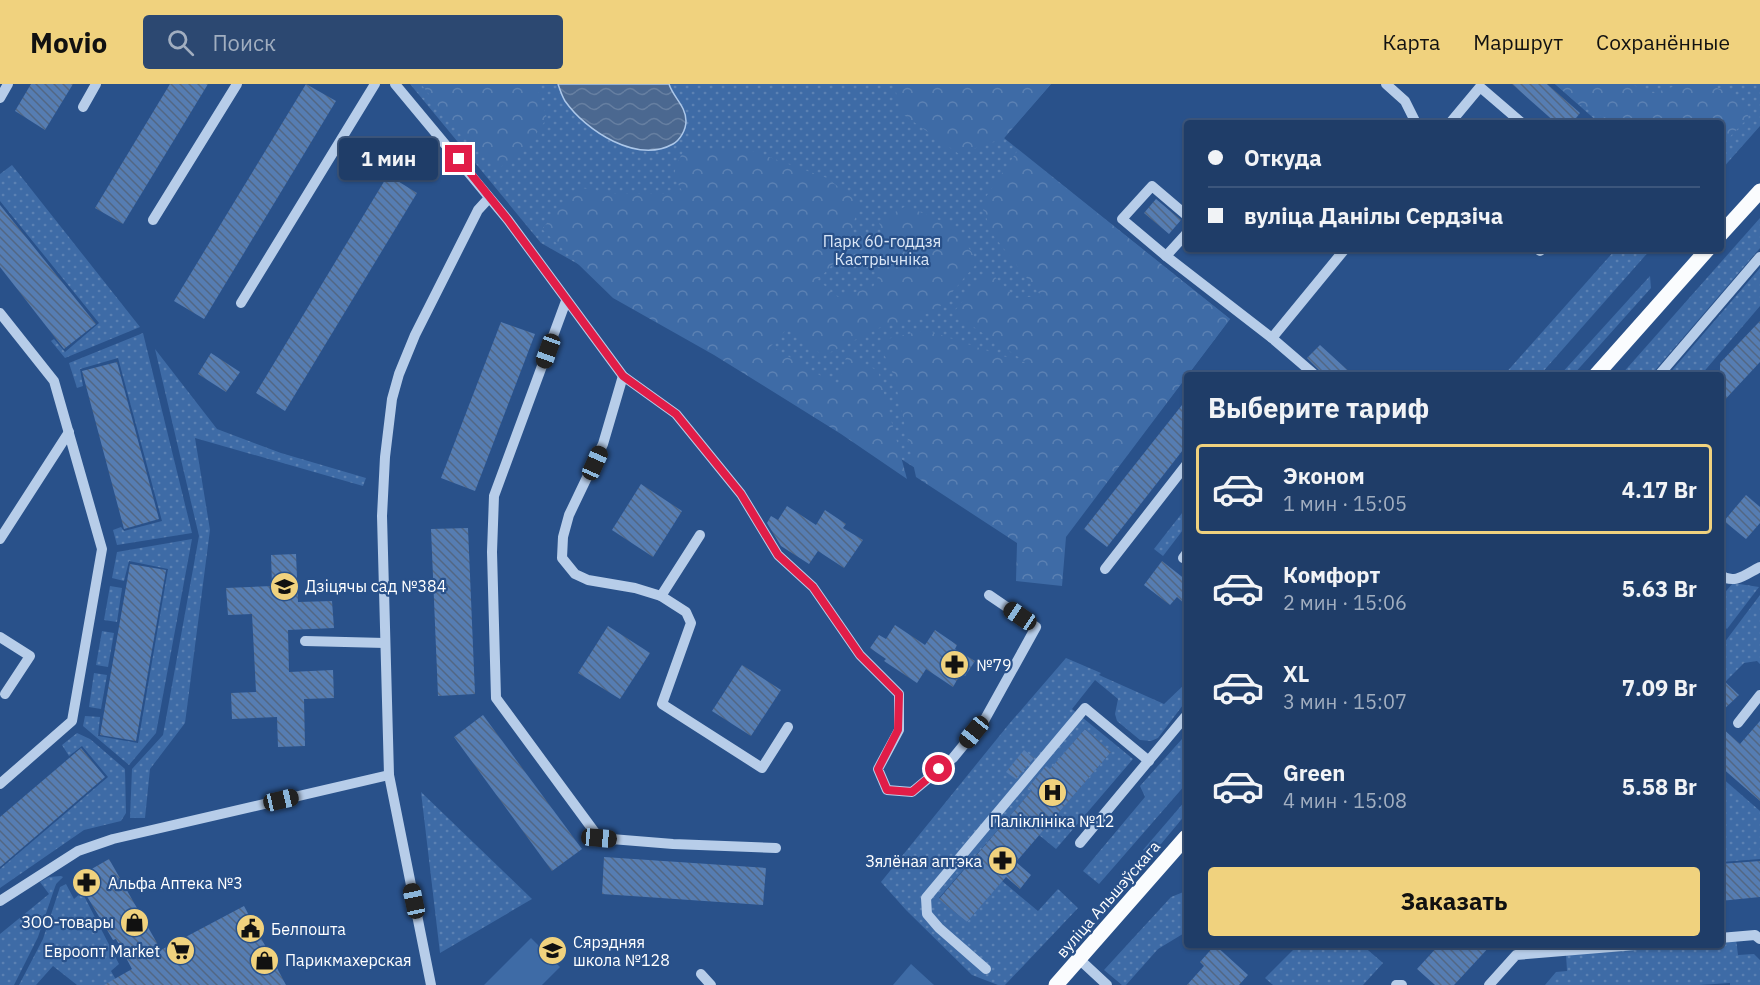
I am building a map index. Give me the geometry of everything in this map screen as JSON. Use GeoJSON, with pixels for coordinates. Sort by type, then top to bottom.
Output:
{"type":"FeatureCollection","features":[{"type":"Feature","properties":{"kind":"main road"},"geometry":{"type":"LineString","coordinates":[[1724,231],[1760,191]]}},
{"type":"Feature","properties":{"kind":"main road"},"geometry":{"type":"LineString","coordinates":[[1599,372],[1705,252]]}},
{"type":"Feature","properties":{"kind":"main road","name":"вуліца Альшэўскага"},"geometry":{"type":"LineString","coordinates":[[1056,985],[1184,839]]}},
{"type":"Feature","properties":{"kind":"street"},"geometry":{"type":"LineString","coordinates":[[0,98],[8,84]]}},
{"type":"Feature","properties":{"kind":"street"},"geometry":{"type":"LineString","coordinates":[[83,106],[96,84]]}},
{"type":"Feature","properties":{"kind":"street"},"geometry":{"type":"LineString","coordinates":[[153,220],[237,84]]}},
{"type":"Feature","properties":{"kind":"street"},"geometry":{"type":"LineString","coordinates":[[241,303],[375,84]]}},
{"type":"Feature","properties":{"kind":"street"},"geometry":{"type":"LineString","coordinates":[[395,84],[508,220],[623,376],[676,414],[741,494],[778,555],[813,587],[860,655],[899,694],[898,730],[878,769],[887,790],[912,792],[952,758],[985,719],[1036,627],[989,595]]}},
{"type":"Feature","properties":{"kind":"street"},"geometry":{"type":"LineString","coordinates":[[1386,84],[1405,101],[1414,120]]}},
{"type":"Feature","properties":{"kind":"street"},"geometry":{"type":"LineString","coordinates":[[1451,120],[1479,86],[1519,120]]}},
{"type":"Feature","properties":{"kind":"street"},"geometry":{"type":"LineString","coordinates":[[1184,213],[1152,186],[1122,219],[1312,372]]}},
{"type":"Feature","properties":{"kind":"street"},"geometry":{"type":"LineString","coordinates":[[431,985],[389,775],[382,516],[386,437],[392,399],[399,374],[415,335],[478,210],[489,198]]}},
{"type":"Feature","properties":{"kind":"street"},"geometry":{"type":"LineString","coordinates":[[1166,256],[1184,236]]}},
{"type":"Feature","properties":{"kind":"street"},"geometry":{"type":"LineString","coordinates":[[1272,338],[1343,252]]}},
{"type":"Feature","properties":{"kind":"street"},"geometry":{"type":"LineString","coordinates":[[1662,372],[1760,257]]}},
{"type":"Feature","properties":{"kind":"street"},"geometry":{"type":"LineString","coordinates":[[566,301],[494,496],[492,552],[496,698],[599,838],[673,844],[776,848]]}},
{"type":"Feature","properties":{"kind":"street"},"geometry":{"type":"LineString","coordinates":[[0,313],[51,376],[102,549],[72,721],[0,784]]}},
{"type":"Feature","properties":{"kind":"street"},"geometry":{"type":"LineString","coordinates":[[623,376],[603,444],[569,515],[563,537],[562,558],[575,574],[588,580],[635,588],[661,597],[686,612],[691,622],[662,704],[762,768],[788,727]]}},
{"type":"Feature","properties":{"kind":"street"},"geometry":{"type":"LineString","coordinates":[[0,539],[69,432]]}},
{"type":"Feature","properties":{"kind":"street"},"geometry":{"type":"LineString","coordinates":[[1105,569],[1184,468]]}},
{"type":"Feature","properties":{"kind":"street"},"geometry":{"type":"LineString","coordinates":[[661,597],[700,535]]}},
{"type":"Feature","properties":{"kind":"street"},"geometry":{"type":"LineString","coordinates":[[1724,578],[1736,580],[1760,567]]}},
{"type":"Feature","properties":{"kind":"street"},"geometry":{"type":"LineString","coordinates":[[0,637],[30,656],[5,694]]}},
{"type":"Feature","properties":{"kind":"street"},"geometry":{"type":"LineString","coordinates":[[304,641],[385,643]]}},
{"type":"Feature","properties":{"kind":"street"},"geometry":{"type":"LineString","coordinates":[[1738,723],[1760,694]]}},
{"type":"Feature","properties":{"kind":"street"},"geometry":{"type":"LineString","coordinates":[[986,969],[939,928],[927,914],[926,898],[1085,708],[1149,761]]}},
{"type":"Feature","properties":{"kind":"street"},"geometry":{"type":"LineString","coordinates":[[1080,843],[1184,718]]}},
{"type":"Feature","properties":{"kind":"street"},"geometry":{"type":"LineString","coordinates":[[0,902],[78,851],[113,839],[389,775]]}},
{"type":"Feature","properties":{"kind":"street"},"geometry":{"type":"LineString","coordinates":[[1724,938],[1755,934],[1760,939]]}},
{"type":"Feature","properties":{"kind":"street"},"geometry":{"type":"LineString","coordinates":[[1488,985],[1516,955],[1599,948]]}},
{"type":"Feature","properties":{"kind":"street"},"geometry":{"type":"LineString","coordinates":[[1079,959],[1107,985]]}},
{"type":"Feature","properties":{"kind":"street"},"geometry":{"type":"LineString","coordinates":[[701,974],[711,985]]}},
{"type":"Feature","properties":{"kind":"street"},"geometry":{"type":"LineString","coordinates":[[1396,985],[1402,985]]}},
{"type":"Feature","properties":{"kind":"green space","name":"Парк 60-годдзя Кастрычніка"},"geometry":{"type":"Polygon","coordinates":[[[410,84],[1051,84],[1004,138],[1230,319],[1190,372],[1184,372],[1184,380],[1051,555],[745,359],[541,243],[410,84]]]}},
{"type":"Feature","properties":{"kind":"green space"},"geometry":{"type":"Polygon","coordinates":[[[421,84],[536,84],[547,118],[528,146],[497,170],[458,132],[421,84]]]}},
{"type":"Feature","properties":{"kind":"green space"},"geometry":{"type":"Polygon","coordinates":[[[894,84],[1051,84],[1004,138],[959,154],[901,113],[894,84]]]}},
{"type":"Feature","properties":{"kind":"green space"},"geometry":{"type":"Polygon","coordinates":[[[1555,84],[1760,84],[1760,126],[1724,167],[1724,120],[1596,120],[1555,84]]]}},
{"type":"Feature","properties":{"kind":"green space"},"geometry":{"type":"Polygon","coordinates":[[[1555,84],[1630,84],[1654,93],[1681,84],[1729,84],[1707,85],[1733,93],[1749,117],[1724,143],[1724,120],[1610,120],[1578,104],[1555,84]]]}},
{"type":"Feature","properties":{"kind":"green space"},"geometry":{"type":"Polygon","coordinates":[[[685,148],[752,151],[827,178],[859,203],[847,249],[818,280],[838,297],[873,287],[886,260],[879,221],[906,206],[955,227],[978,262],[936,311],[881,327],[823,356],[789,327],[771,346],[838,386],[847,354],[878,371],[907,479],[841,434],[714,355],[613,298],[542,229],[577,187],[614,194],[672,194],[682,191],[676,179],[675,170],[685,148]]]}},
{"type":"Feature","properties":{"kind":"green space"},"geometry":{"type":"Polygon","coordinates":[[[1018,150],[1230,319],[1190,372],[1184,372],[1184,380],[1066,537],[1062,586],[1016,581],[1017,543],[916,477],[894,376],[878,341],[926,330],[1030,365],[953,313],[988,270],[1016,298],[1041,296],[993,235],[981,204],[1018,150]]]}},
{"type":"Feature","properties":{"kind":"green space"},"geometry":{"type":"Polygon","coordinates":[[[12,165],[140,327],[65,358],[51,341],[54,339],[65,352],[99,323],[0,201],[0,174],[12,165]]]}},
{"type":"Feature","properties":{"kind":"green space"},"geometry":{"type":"Polygon","coordinates":[[[1760,218],[1760,248],[1654,372],[1624,372],[1760,218]]]}},
{"type":"Feature","properties":{"kind":"green space"},"geometry":{"type":"Polygon","coordinates":[[[1613,252],[1648,252],[1543,372],[1507,372],[1613,252]]]}},
{"type":"Feature","properties":{"kind":"green space"},"geometry":{"type":"Polygon","coordinates":[[[1760,268],[1760,306],[1704,372],[1671,372],[1760,268]]]}},
{"type":"Feature","properties":{"kind":"green space"},"geometry":{"type":"Polygon","coordinates":[[[1650,276],[1651,288],[1576,372],[1563,372],[1650,276]]]}},
{"type":"Feature","properties":{"kind":"green space"},"geometry":{"type":"Polygon","coordinates":[[[143,333],[192,533],[117,545],[113,530],[121,527],[124,531],[162,521],[118,358],[80,369],[83,386],[77,388],[69,363],[143,333]]]}},
{"type":"Feature","properties":{"kind":"green space"},"geometry":{"type":"Polygon","coordinates":[[[155,349],[217,429],[281,453],[366,478],[363,486],[195,438],[210,530],[185,723],[150,769],[145,818],[130,818],[132,769],[163,735],[199,536],[155,349]]]}},
{"type":"Feature","properties":{"kind":"green space"},"geometry":{"type":"Polygon","coordinates":[[[1184,511],[1184,529],[1163,556],[1154,549],[1184,511]]]}},
{"type":"Feature","properties":{"kind":"green space"},"geometry":{"type":"Polygon","coordinates":[[[192,539],[156,733],[129,765],[83,726],[85,716],[100,717],[98,736],[138,743],[168,569],[129,561],[124,581],[112,578],[117,552],[192,539]]]}},
{"type":"Feature","properties":{"kind":"green space"},"geometry":{"type":"Polygon","coordinates":[[[1733,583],[1759,587],[1727,629],[1724,626],[1724,594],[1733,583]]]}},
{"type":"Feature","properties":{"kind":"green space"},"geometry":{"type":"Polygon","coordinates":[[[110,586],[122,588],[117,622],[104,620],[110,586]]]}},
{"type":"Feature","properties":{"kind":"green space"},"geometry":{"type":"Polygon","coordinates":[[[1760,595],[1760,664],[1757,661],[1744,663],[1725,682],[1724,643],[1760,595]]]}},
{"type":"Feature","properties":{"kind":"green space"},"geometry":{"type":"Polygon","coordinates":[[[102,631],[114,633],[108,667],[96,665],[102,631]]]}},
{"type":"Feature","properties":{"kind":"green space"},"geometry":{"type":"Polygon","coordinates":[[[1066,658],[1164,704],[1184,685],[1184,704],[1158,738],[1151,741],[1140,740],[1117,721],[1115,714],[1118,699],[1095,680],[1072,709],[1133,759],[1056,849],[1039,835],[1111,752],[1085,729],[939,898],[967,922],[1002,881],[1038,911],[1058,889],[1078,908],[1005,985],[998,985],[972,975],[881,882],[1009,724],[1066,658]]]}},
{"type":"Feature","properties":{"kind":"green space"},"geometry":{"type":"Polygon","coordinates":[[[94,673],[107,675],[101,709],[89,707],[94,673]]]}},
{"type":"Feature","properties":{"kind":"green space"},"geometry":{"type":"Polygon","coordinates":[[[77,733],[90,739],[125,769],[126,813],[121,821],[84,830],[0,888],[0,869],[108,777],[82,746],[69,756],[62,745],[77,733]]]}},
{"type":"Feature","properties":{"kind":"green space"},"geometry":{"type":"Polygon","coordinates":[[[1184,739],[1184,786],[1099,884],[1083,871],[1145,797],[1140,786],[1184,739]]]}},
{"type":"Feature","properties":{"kind":"green space"},"geometry":{"type":"Polygon","coordinates":[[[1724,780],[1760,811],[1760,859],[1724,862],[1724,780]]]}},
{"type":"Feature","properties":{"kind":"green space"},"geometry":{"type":"Polygon","coordinates":[[[421,792],[532,899],[440,953],[421,792]]]}},
{"type":"Feature","properties":{"kind":"green space"},"geometry":{"type":"Polygon","coordinates":[[[1184,802],[1184,816],[1151,856],[1143,850],[1184,802]]]}},
{"type":"Feature","properties":{"kind":"green space"},"geometry":{"type":"Polygon","coordinates":[[[49,877],[63,877],[56,884],[38,937],[14,985],[0,985],[0,934],[49,894],[40,882],[49,877]]]}},
{"type":"Feature","properties":{"kind":"green space"},"geometry":{"type":"Polygon","coordinates":[[[66,884],[74,899],[82,892],[119,964],[111,971],[119,985],[77,985],[53,966],[36,985],[19,985],[43,939],[60,887],[66,884]]]}},
{"type":"Feature","properties":{"kind":"green space"},"geometry":{"type":"Polygon","coordinates":[[[1184,892],[1184,933],[1158,949],[1126,985],[1122,985],[1104,970],[1171,897],[1184,892]]]}},
{"type":"Feature","properties":{"kind":"green space"},"geometry":{"type":"Polygon","coordinates":[[[531,938],[560,967],[542,985],[484,985],[531,938]]]}},
{"type":"Feature","properties":{"kind":"green space"},"geometry":{"type":"Polygon","coordinates":[[[1736,939],[1738,955],[1754,954],[1760,960],[1760,985],[1730,985],[1730,983],[1545,985],[1556,972],[1567,971],[1566,954],[1633,948],[1724,948],[1724,940],[1736,939]]]}},
{"type":"Feature","properties":{"kind":"green space"},"geometry":{"type":"Polygon","coordinates":[[[1295,948],[1366,948],[1383,963],[1363,985],[1273,985],[1265,978],[1295,948]]]}},
{"type":"Feature","properties":{"kind":"green space"},"geometry":{"type":"Polygon","coordinates":[[[911,964],[934,985],[893,985],[911,964]]]}},
{"type":"Feature","properties":{"kind":"water"},"geometry":{"type":"Polygon","coordinates":[[[558,84],[669,84],[684,111],[685,128],[676,142],[659,149],[644,150],[629,147],[613,141],[586,123],[565,101],[558,84]]]}},
{"type":"Feature","properties":{"kind":"building"},"geometry":{"type":"Polygon","coordinates":[[[31,84],[73,84],[45,130],[15,111],[31,84]]]}},
{"type":"Feature","properties":{"kind":"building"},"geometry":{"type":"Polygon","coordinates":[[[170,84],[208,84],[123,224],[95,208],[170,84]]]}},
{"type":"Feature","properties":{"kind":"building"},"geometry":{"type":"Polygon","coordinates":[[[306,84],[336,101],[204,319],[174,301],[306,84]]]}},
{"type":"Feature","properties":{"kind":"building"},"geometry":{"type":"Polygon","coordinates":[[[1512,84],[1547,84],[1580,113],[1574,120],[1553,120],[1512,84]]]}},
{"type":"Feature","properties":{"kind":"building"},"geometry":{"type":"Polygon","coordinates":[[[388,175],[417,193],[285,411],[256,393],[388,175]]]}},
{"type":"Feature","properties":{"kind":"building"},"geometry":{"type":"Polygon","coordinates":[[[1156,199],[1181,220],[1169,234],[1144,213],[1156,199]]]}},
{"type":"Feature","properties":{"kind":"building"},"geometry":{"type":"Polygon","coordinates":[[[0,205],[96,324],[64,349],[0,267],[0,205]]]}},
{"type":"Feature","properties":{"kind":"building"},"geometry":{"type":"Polygon","coordinates":[[[1760,321],[1760,362],[1724,401],[1724,372],[1720,372],[1720,363],[1760,321]]]}},
{"type":"Feature","properties":{"kind":"building"},"geometry":{"type":"Polygon","coordinates":[[[501,322],[535,334],[475,491],[441,478],[501,322]]]}},
{"type":"Feature","properties":{"kind":"building"},"geometry":{"type":"Polygon","coordinates":[[[1320,345],[1350,372],[1321,372],[1307,358],[1320,345]]]}},
{"type":"Feature","properties":{"kind":"building"},"geometry":{"type":"Polygon","coordinates":[[[211,353],[240,372],[226,392],[198,374],[211,353]]]}},
{"type":"Feature","properties":{"kind":"building"},"geometry":{"type":"Polygon","coordinates":[[[117,362],[159,519],[124,529],[82,371],[117,362]]]}},
{"type":"Feature","properties":{"kind":"building"},"geometry":{"type":"Polygon","coordinates":[[[1184,403],[1184,449],[1107,547],[1084,529],[1184,403]]]}},
{"type":"Feature","properties":{"kind":"building"},"geometry":{"type":"Polygon","coordinates":[[[641,484],[682,511],[653,557],[612,530],[641,484]]]}},
{"type":"Feature","properties":{"kind":"building"},"geometry":{"type":"Polygon","coordinates":[[[1746,495],[1760,507],[1760,523],[1746,539],[1724,521],[1746,495]]]}},
{"type":"Feature","properties":{"kind":"building"},"geometry":{"type":"Polygon","coordinates":[[[787,506],[816,525],[825,510],[846,524],[843,528],[863,540],[844,568],[818,551],[809,564],[781,546],[767,523],[771,516],[778,520],[787,506]]]}},
{"type":"Feature","properties":{"kind":"building"},"geometry":{"type":"Polygon","coordinates":[[[468,528],[475,694],[438,696],[431,529],[468,528]]]}},
{"type":"Feature","properties":{"kind":"building"},"geometry":{"type":"Polygon","coordinates":[[[296,554],[298,602],[332,601],[334,628],[288,630],[289,672],[333,670],[334,698],[304,699],[305,746],[278,747],[277,717],[232,719],[231,693],[256,692],[252,614],[228,615],[226,588],[272,586],[271,555],[296,554]]]}},
{"type":"Feature","properties":{"kind":"building"},"geometry":{"type":"Polygon","coordinates":[[[1162,561],[1184,578],[1184,603],[1177,597],[1170,605],[1144,585],[1162,561]]]}},
{"type":"Feature","properties":{"kind":"building"},"geometry":{"type":"Polygon","coordinates":[[[130,564],[166,570],[136,741],[100,735],[130,564]]]}},
{"type":"Feature","properties":{"kind":"building"},"geometry":{"type":"Polygon","coordinates":[[[895,625],[925,645],[935,630],[957,645],[955,649],[975,661],[965,676],[961,673],[953,687],[926,669],[917,683],[884,661],[886,659],[870,648],[879,635],[886,639],[895,625]]]}},
{"type":"Feature","properties":{"kind":"building"},"geometry":{"type":"Polygon","coordinates":[[[608,626],[650,653],[620,699],[578,673],[608,626]]]}},
{"type":"Feature","properties":{"kind":"building"},"geometry":{"type":"Polygon","coordinates":[[[742,665],[781,690],[751,736],[712,711],[742,665]]]}},
{"type":"Feature","properties":{"kind":"building"},"geometry":{"type":"Polygon","coordinates":[[[1724,681],[1739,695],[1724,709],[1724,681]]]}},
{"type":"Feature","properties":{"kind":"building"},"geometry":{"type":"Polygon","coordinates":[[[483,715],[582,849],[552,871],[454,737],[483,715]]]}},
{"type":"Feature","properties":{"kind":"building"},"geometry":{"type":"Polygon","coordinates":[[[1760,721],[1760,801],[1724,770],[1724,730],[1740,744],[1760,721]]]}},
{"type":"Feature","properties":{"kind":"building","name":"Паліклініка №12"},"geometry":{"type":"Polygon","coordinates":[[[1085,729],[1111,752],[1016,862],[1031,875],[1020,889],[1006,877],[967,922],[939,899],[1032,790],[1028,788],[1046,766],[1050,769],[1085,729]]]}},
{"type":"Feature","properties":{"kind":"building"},"geometry":{"type":"Polygon","coordinates":[[[81,748],[105,777],[0,867],[0,817],[81,748]]]}},
{"type":"Feature","properties":{"kind":"building"},"geometry":{"type":"Polygon","coordinates":[[[1024,750],[1034,758],[1016,779],[1006,772],[1024,750]]]}},
{"type":"Feature","properties":{"kind":"building"},"geometry":{"type":"Polygon","coordinates":[[[604,857],[766,868],[763,905],[602,894],[604,857]]]}},
{"type":"Feature","properties":{"kind":"building"},"geometry":{"type":"Polygon","coordinates":[[[109,859],[161,950],[244,906],[286,985],[104,985],[132,969],[116,939],[113,940],[76,878],[109,859]]]}},
{"type":"Feature","properties":{"kind":"building"},"geometry":{"type":"Polygon","coordinates":[[[1760,861],[1760,897],[1724,901],[1724,864],[1760,861]]]}},
{"type":"Feature","properties":{"kind":"building"},"geometry":{"type":"Polygon","coordinates":[[[1212,948],[1218,948],[1248,975],[1239,985],[1187,985],[1204,966],[1200,962],[1212,948]]]}},
{"type":"Feature","properties":{"kind":"building"},"geometry":{"type":"Polygon","coordinates":[[[1436,948],[1488,948],[1454,985],[1435,985],[1417,969],[1436,948]]]}},
{"type":"Feature","properties":{"kind":"place","name":"Дзіцячы сад №384"},"geometry":{"type":"Point","coordinates":[284,586]}},
{"type":"Feature","properties":{"kind":"place","name":"№79"},"geometry":{"type":"Point","coordinates":[955,665]}},
{"type":"Feature","properties":{"kind":"place","name":"Паліклініка №12"},"geometry":{"type":"Point","coordinates":[1052,793]}},
{"type":"Feature","properties":{"kind":"place","name":"Зялёная аптэка"},"geometry":{"type":"Point","coordinates":[1003,861]}},
{"type":"Feature","properties":{"kind":"place","name":"Альфа Аптека №3"},"geometry":{"type":"Point","coordinates":[87,883]}},
{"type":"Feature","properties":{"kind":"place","name":"ЗОО-товары"},"geometry":{"type":"Point","coordinates":[135,922]}},
{"type":"Feature","properties":{"kind":"place","name":"Белпошта"},"geometry":{"type":"Point","coordinates":[250,929]}},
{"type":"Feature","properties":{"kind":"place","name":"Евроопт Market"},"geometry":{"type":"Point","coordinates":[181,951]}},
{"type":"Feature","properties":{"kind":"place","name":"Сярэдняя школа №128"},"geometry":{"type":"Point","coordinates":[552,951]}},
{"type":"Feature","properties":{"kind":"place","name":"Парикмахерская"},"geometry":{"type":"Point","coordinates":[264,960]}},
{"type":"Feature","properties":{"kind":"route"},"geometry":{"type":"LineString","coordinates":[[459,159],[508,220],[623,376],[676,414],[741,494],[778,555],[813,587],[860,655],[899,694],[898,730],[878,769],[887,790],[912,792],[939,769]]}}]}
